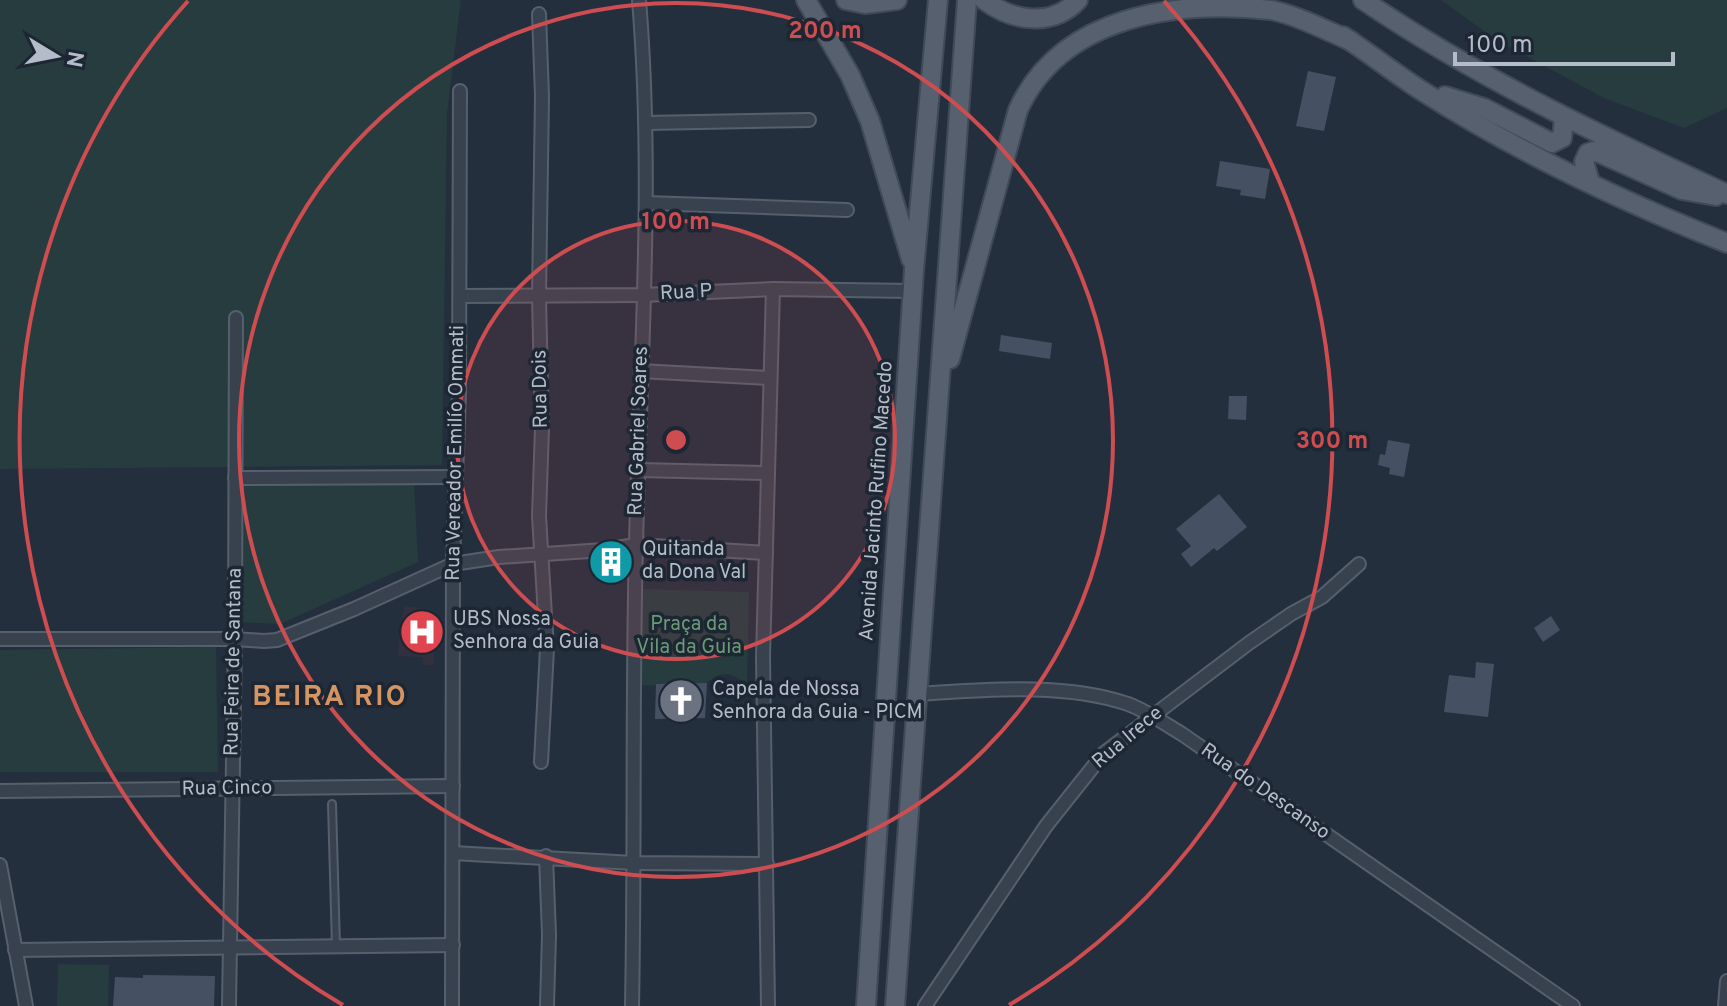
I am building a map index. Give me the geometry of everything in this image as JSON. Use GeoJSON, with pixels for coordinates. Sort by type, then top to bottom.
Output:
{"type":"FeatureCollection","features":[{"type":"Feature","properties":{"kind":"main road"},"geometry":{"type":"LineString","coordinates":[[806,0],[850,75],[870,121],[914,270]]}},
{"type":"Feature","properties":{"kind":"main road"},"geometry":{"type":"LineString","coordinates":[[846,0],[865,4],[897,0]]}},
{"type":"Feature","properties":{"kind":"main road","name":"Avenida Jacinto Rufino Macedo"},"geometry":{"type":"LineString","coordinates":[[866,1006],[914,270],[938,0]]}},
{"type":"Feature","properties":{"kind":"main road"},"geometry":{"type":"LineString","coordinates":[[895,1006],[967,0]]}},
{"type":"Feature","properties":{"kind":"main road"},"geometry":{"type":"LineString","coordinates":[[984,0],[1004,13],[1028,20],[1064,11],[1078,0]]}},
{"type":"Feature","properties":{"kind":"main road"},"geometry":{"type":"LineString","coordinates":[[1287,0],[1419,89],[1490,131],[1590,182],[1727,243]]}},
{"type":"Feature","properties":{"kind":"main road"},"geometry":{"type":"LineString","coordinates":[[1363,0],[1479,74],[1727,196]]}},
{"type":"Feature","properties":{"kind":"main road"},"geometry":{"type":"LineString","coordinates":[[939,401],[1018,110],[1027,90],[1046,65],[1074,42],[1110,23],[1176,4],[1270,10],[1351,41]]}},
{"type":"Feature","properties":{"kind":"main road"},"geometry":{"type":"LineString","coordinates":[[1419,89],[1484,108],[1552,143],[1562,138],[1564,118]]}},
{"type":"Feature","properties":{"kind":"main road"},"geometry":{"type":"LineString","coordinates":[[1590,182],[1584,162],[1588,153],[1595,151],[1682,190],[1727,196]]}},
{"type":"Feature","properties":{"kind":"main road"},"geometry":{"type":"LineString","coordinates":[[897,543],[908,526],[916,526],[915,572],[922,626]]}},
{"type":"Feature","properties":{"kind":"main road"},"geometry":{"type":"LineString","coordinates":[[885,726],[887,829],[893,832],[899,830],[908,818]]}},
{"type":"Feature","properties":{"kind":"street","name":"Rua Gabriel Soares"},"geometry":{"type":"LineString","coordinates":[[632,1006],[636,545],[646,203],[646,123],[639,0]]}},
{"type":"Feature","properties":{"kind":"street","name":"Rua Dois"},"geometry":{"type":"LineString","coordinates":[[539,14],[542,96],[539,297],[541,554],[547,649],[541,762]]}},
{"type":"Feature","properties":{"kind":"street","name":"Rua Vereador Emilío Ommati"},"geometry":{"type":"LineString","coordinates":[[452,1006],[453,564],[460,296],[460,91]]}},
{"type":"Feature","properties":{"kind":"street"},"geometry":{"type":"LineString","coordinates":[[646,123],[809,120]]}},
{"type":"Feature","properties":{"kind":"street"},"geometry":{"type":"LineString","coordinates":[[646,203],[847,210]]}},
{"type":"Feature","properties":{"kind":"street"},"geometry":{"type":"LineString","coordinates":[[768,1006],[763,729],[773,289]]}},
{"type":"Feature","properties":{"kind":"street","name":"Rua P"},"geometry":{"type":"LineString","coordinates":[[460,296],[643,295],[773,289],[913,291]]}},
{"type":"Feature","properties":{"kind":"street","name":"Rua Feira de Santana"},"geometry":{"type":"LineString","coordinates":[[229,1006],[236,318]]}},
{"type":"Feature","properties":{"kind":"street"},"geometry":{"type":"LineString","coordinates":[[640,371],[769,378]]}},
{"type":"Feature","properties":{"kind":"street"},"geometry":{"type":"LineString","coordinates":[[639,470],[767,473]]}},
{"type":"Feature","properties":{"kind":"street"},"geometry":{"type":"LineString","coordinates":[[235,478],[456,477]]}},
{"type":"Feature","properties":{"kind":"street"},"geometry":{"type":"LineString","coordinates":[[0,639],[277,640],[453,564],[636,545],[766,553]]}},
{"type":"Feature","properties":{"kind":"street","name":"Rua Irece"},"geometry":{"type":"LineString","coordinates":[[925,1006],[1046,826],[1104,753],[1273,626],[1322,597],[1359,564]]}},
{"type":"Feature","properties":{"kind":"street","name":"Rua do Descanso"},"geometry":{"type":"LineString","coordinates":[[917,694],[1026,690],[1083,694],[1130,705],[1152,716],[1573,1006]]}},
{"type":"Feature","properties":{"kind":"street","name":"Rua Cinco"},"geometry":{"type":"LineString","coordinates":[[0,791],[453,786]]}},
{"type":"Feature","properties":{"kind":"street"},"geometry":{"type":"LineString","coordinates":[[453,853],[634,863],[767,864]]}},
{"type":"Feature","properties":{"kind":"street"},"geometry":{"type":"LineString","coordinates":[[546,856],[549,935],[547,1006]]}},
{"type":"Feature","properties":{"kind":"street"},"geometry":{"type":"LineString","coordinates":[[0,865],[26,1006]]}},
{"type":"Feature","properties":{"kind":"street"},"geometry":{"type":"LineString","coordinates":[[15,950],[453,945]]}},
{"type":"Feature","properties":{"kind":"street"},"geometry":{"type":"LineString","coordinates":[[1725,1006],[1727,981]]}},
{"type":"Feature","properties":{"kind":"lane"},"geometry":{"type":"LineString","coordinates":[[332,804],[336,947]]}},
{"type":"Feature","properties":{"kind":"shaded area","name":"UBS Nossa Senhora da Guia"},"geometry":{"type":"Polygon","coordinates":[[[405,606],[425,609],[426,621],[433,622],[434,665],[423,665],[423,657],[398,656],[399,637],[408,637],[410,645],[411,628],[400,627],[405,606]]]}},
{"type":"Feature","properties":{"kind":"green space"},"geometry":{"type":"Polygon","coordinates":[[[0,0],[461,0],[447,113],[442,465],[0,469],[0,0]]]}},
{"type":"Feature","properties":{"kind":"green space"},"geometry":{"type":"Polygon","coordinates":[[[1441,0],[1727,0],[1727,108],[1684,128],[1604,98],[1498,41],[1441,0]]]}},
{"type":"Feature","properties":{"kind":"green space"},"geometry":{"type":"Polygon","coordinates":[[[414,483],[418,562],[280,624],[241,622],[244,485],[414,483]]]}},
{"type":"Feature","properties":{"kind":"green space","name":"Praça da Vila da Guia"},"geometry":{"type":"Polygon","coordinates":[[[643,589],[749,592],[747,684],[737,677],[722,675],[693,687],[640,685],[643,589]]]}},
{"type":"Feature","properties":{"kind":"green space"},"geometry":{"type":"Polygon","coordinates":[[[216,647],[218,772],[0,772],[0,650],[216,647]]]}},
{"type":"Feature","properties":{"kind":"green space"},"geometry":{"type":"Polygon","coordinates":[[[58,964],[109,965],[108,1006],[57,1006],[58,964]]]}},
{"type":"Feature","properties":{"kind":"building"},"geometry":{"type":"Polygon","coordinates":[[[1308,71],[1336,77],[1324,131],[1296,126],[1308,71]]]}},
{"type":"Feature","properties":{"kind":"building"},"geometry":{"type":"Polygon","coordinates":[[[1220,161],[1270,169],[1265,199],[1240,195],[1241,190],[1216,186],[1220,161]]]}},
{"type":"Feature","properties":{"kind":"building"},"geometry":{"type":"Polygon","coordinates":[[[1001,335],[1052,343],[1050,359],[999,351],[1001,335]]]}},
{"type":"Feature","properties":{"kind":"building"},"geometry":{"type":"Polygon","coordinates":[[[1229,396],[1247,396],[1246,420],[1228,419],[1229,396]]]}},
{"type":"Feature","properties":{"kind":"building"},"geometry":{"type":"Polygon","coordinates":[[[1388,440],[1410,444],[1404,477],[1389,474],[1390,468],[1378,465],[1380,454],[1385,455],[1388,440]]]}},
{"type":"Feature","properties":{"kind":"building"},"geometry":{"type":"Polygon","coordinates":[[[1219,494],[1247,527],[1191,567],[1181,554],[1191,546],[1176,529],[1219,494]]]}},
{"type":"Feature","properties":{"kind":"building","name":"Quitanda da Dona Val"},"geometry":{"type":"Polygon","coordinates":[[[625,557],[626,571],[596,568],[597,560],[625,557]]]}},
{"type":"Feature","properties":{"kind":"building"},"geometry":{"type":"Polygon","coordinates":[[[1551,616],[1560,630],[1543,642],[1534,628],[1551,616]]]}},
{"type":"Feature","properties":{"kind":"building"},"geometry":{"type":"Polygon","coordinates":[[[1476,662],[1494,664],[1488,717],[1444,712],[1449,675],[1475,678],[1476,662]]]}},
{"type":"Feature","properties":{"kind":"building","name":"Capela de Nossa Senhora da Guia - PICM"},"geometry":{"type":"Polygon","coordinates":[[[707,683],[705,718],[655,719],[656,684],[707,683]]]}},
{"type":"Feature","properties":{"kind":"building"},"geometry":{"type":"Polygon","coordinates":[[[143,975],[215,976],[214,1006],[113,1006],[115,977],[143,978],[143,975]]]}},
{"type":"Feature","properties":{"kind":"place","name":"Quitanda da Dona Val"},"geometry":{"type":"Point","coordinates":[611,562]}},
{"type":"Feature","properties":{"kind":"place","name":"UBS Nossa Senhora da Guia"},"geometry":{"type":"Point","coordinates":[422,632]}},
{"type":"Feature","properties":{"kind":"place","name":"Capela de Nossa Senhora da Guia - PICM"},"geometry":{"type":"Point","coordinates":[681,701]}},
{"type":"Feature","properties":{"kind":"district","name":"BEIRA RIO"},"geometry":{"type":"Point","coordinates":[330,698]}}]}
